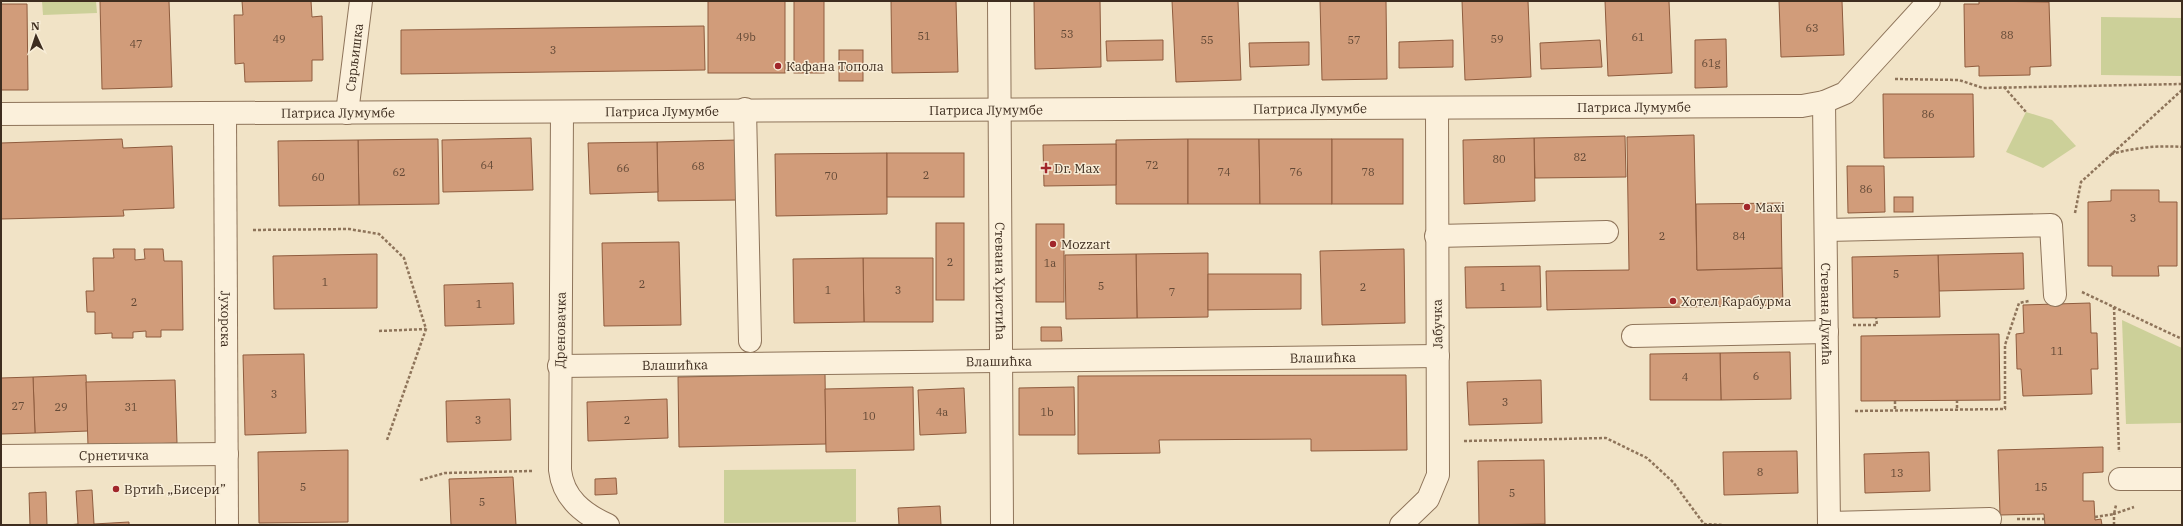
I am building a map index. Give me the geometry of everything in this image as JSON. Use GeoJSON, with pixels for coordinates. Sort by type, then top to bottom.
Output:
{"type":"FeatureCollection","features":[{"type":"Feature","properties":{"kind":"street","name":"Сврљишка"},"geometry":{"type":"LineString","coordinates":[[347,113],[361,1]]}},
{"type":"Feature","properties":{"kind":"street","name":"Стевана Христића"},"geometry":{"type":"LineString","coordinates":[[999,1],[1002,525]]}},
{"type":"Feature","properties":{"kind":"street","name":"Патриса Лумумбе"},"geometry":{"type":"LineString","coordinates":[[1,114],[225,112],[562,112],[745,109],[1437,109],[1802,106],[1824,102],[1844,93],[1929,1]]}},
{"type":"Feature","properties":{"kind":"street","name":"Стевана Дукића"},"geometry":{"type":"LineString","coordinates":[[1824,102],[1829,524]]}},
{"type":"Feature","properties":{"kind":"street"},"geometry":{"type":"LineString","coordinates":[[745,109],[750,341]]}},
{"type":"Feature","properties":{"kind":"street","name":"Јабучка"},"geometry":{"type":"LineString","coordinates":[[1401,525],[1428,499],[1438,475],[1436,236],[1437,109]]}},
{"type":"Feature","properties":{"kind":"street","name":"Јухорска"},"geometry":{"type":"LineString","coordinates":[[225,112],[227,525]]}},
{"type":"Feature","properties":{"kind":"street","name":"Дреновачка"},"geometry":{"type":"LineString","coordinates":[[562,112],[559,366],[561,481],[564,490],[575,505],[608,525]]}},
{"type":"Feature","properties":{"kind":"street"},"geometry":{"type":"LineString","coordinates":[[1826,230],[2051,225],[2055,287]]}},
{"type":"Feature","properties":{"kind":"street"},"geometry":{"type":"LineString","coordinates":[[1436,236],[1607,232]]}},
{"type":"Feature","properties":{"kind":"street"},"geometry":{"type":"LineString","coordinates":[[1633,336],[1827,332]]}},
{"type":"Feature","properties":{"kind":"street","name":"Влашићка"},"geometry":{"type":"LineString","coordinates":[[559,366],[1438,356]]}},
{"type":"Feature","properties":{"kind":"street","name":"Срнетичка"},"geometry":{"type":"LineString","coordinates":[[1,456],[226,454]]}},
{"type":"Feature","properties":{"kind":"street"},"geometry":{"type":"LineString","coordinates":[[2120,479],[2182,479]]}},
{"type":"Feature","properties":{"kind":"street"},"geometry":{"type":"LineString","coordinates":[[1829,524],[1990,519]]}},
{"type":"Feature","properties":{"kind":"path"},"geometry":{"type":"LineString","coordinates":[[1861,75],[1882,79],[1959,80],[1983,88],[2182,84]]}},
{"type":"Feature","properties":{"kind":"path"},"geometry":{"type":"LineString","coordinates":[[2004,87],[2026,112]]}},
{"type":"Feature","properties":{"kind":"path"},"geometry":{"type":"LineString","coordinates":[[2051,225],[2076,213],[2081,182],[2182,90]]}},
{"type":"Feature","properties":{"kind":"path"},"geometry":{"type":"LineString","coordinates":[[2110,154],[2145,148],[2182,147]]}},
{"type":"Feature","properties":{"kind":"path"},"geometry":{"type":"LineString","coordinates":[[284,230],[349,229],[379,234],[404,258],[426,329],[387,440]]}},
{"type":"Feature","properties":{"kind":"path"},"geometry":{"type":"LineString","coordinates":[[1828,411],[2005,409],[2004,345],[2019,303],[2055,287],[2114,307],[2182,339]]}},
{"type":"Feature","properties":{"kind":"path"},"geometry":{"type":"LineString","coordinates":[[2114,307],[2120,479]]}},
{"type":"Feature","properties":{"kind":"path"},"geometry":{"type":"LineString","coordinates":[[379,331],[426,329]]}},
{"type":"Feature","properties":{"kind":"path"},"geometry":{"type":"LineString","coordinates":[[1957,400],[1957,410]]}},
{"type":"Feature","properties":{"kind":"path"},"geometry":{"type":"LineString","coordinates":[[1895,401],[1895,410]]}},
{"type":"Feature","properties":{"kind":"path"},"geometry":{"type":"LineString","coordinates":[[1438,441],[1606,438],[1647,458],[1673,482],[1704,524],[1723,525]]}},
{"type":"Feature","properties":{"kind":"path"},"geometry":{"type":"LineString","coordinates":[[420,480],[445,473],[533,471]]}},
{"type":"Feature","properties":{"kind":"path"},"geometry":{"type":"LineString","coordinates":[[2114,514],[2114,525]]}},
{"type":"Feature","properties":{"kind":"green space"},"geometry":{"type":"Polygon","coordinates":[[[42,1],[96,1],[97,13],[43,15],[42,1]]]}},
{"type":"Feature","properties":{"kind":"green space"},"geometry":{"type":"Polygon","coordinates":[[[2101,17],[2182,18],[2182,76],[2101,75],[2101,17]]]}},
{"type":"Feature","properties":{"kind":"green space"},"geometry":{"type":"Polygon","coordinates":[[[2026,112],[2052,120],[2076,146],[2043,168],[2006,152],[2026,112]]]}},
{"type":"Feature","properties":{"kind":"green space"},"geometry":{"type":"Polygon","coordinates":[[[2122,320],[2182,348],[2182,423],[2126,424],[2122,320]]]}},
{"type":"Feature","properties":{"kind":"green space"},"geometry":{"type":"Polygon","coordinates":[[[856,469],[856,522],[724,523],[724,470],[856,469]]]}},
{"type":"Feature","properties":{"kind":"building"},"geometry":{"type":"Polygon","coordinates":[[[100,1],[169,1],[172,87],[102,89],[100,1]]]}},
{"type":"Feature","properties":{"kind":"building"},"geometry":{"type":"Polygon","coordinates":[[[242,1],[311,1],[312,17],[322,16],[323,60],[312,60],[312,81],[245,82],[244,63],[235,64],[234,15],[243,15],[242,1]]]}},
{"type":"Feature","properties":{"kind":"building"},"geometry":{"type":"Polygon","coordinates":[[[708,1],[785,1],[785,73],[708,73],[708,1]]]}},
{"type":"Feature","properties":{"kind":"building"},"geometry":{"type":"Polygon","coordinates":[[[794,1],[824,1],[824,73],[794,73],[794,1]]]}},
{"type":"Feature","properties":{"kind":"building"},"geometry":{"type":"Polygon","coordinates":[[[891,1],[956,1],[958,72],[892,73],[891,1]]]}},
{"type":"Feature","properties":{"kind":"building"},"geometry":{"type":"Polygon","coordinates":[[[1034,1],[1100,1],[1101,67],[1035,69],[1034,1]]]}},
{"type":"Feature","properties":{"kind":"building"},"geometry":{"type":"Polygon","coordinates":[[[1172,1],[1238,1],[1241,80],[1176,82],[1172,1]]]}},
{"type":"Feature","properties":{"kind":"building"},"geometry":{"type":"Polygon","coordinates":[[[1320,1],[1386,1],[1387,79],[1322,80],[1320,1]]]}},
{"type":"Feature","properties":{"kind":"building"},"geometry":{"type":"Polygon","coordinates":[[[1462,1],[1528,1],[1531,77],[1465,80],[1462,1]]]}},
{"type":"Feature","properties":{"kind":"building"},"geometry":{"type":"Polygon","coordinates":[[[1605,1],[1669,1],[1672,73],[1608,76],[1605,1]]]}},
{"type":"Feature","properties":{"kind":"building"},"geometry":{"type":"Polygon","coordinates":[[[1779,1],[1842,1],[1844,55],[1781,57],[1779,1]]]}},
{"type":"Feature","properties":{"kind":"building"},"geometry":{"type":"Polygon","coordinates":[[[1979,1],[2049,2],[2051,66],[2030,67],[2030,75],[1979,76],[1979,66],[1965,67],[1964,4],[1979,4],[1979,1]]]}},
{"type":"Feature","properties":{"kind":"building"},"geometry":{"type":"Polygon","coordinates":[[[1,4],[27,4],[28,90],[1,90],[1,4]]]}},
{"type":"Feature","properties":{"kind":"building"},"geometry":{"type":"Polygon","coordinates":[[[704,26],[705,70],[401,74],[401,30],[704,26]]]}},
{"type":"Feature","properties":{"kind":"building"},"geometry":{"type":"Polygon","coordinates":[[[1726,39],[1727,87],[1695,88],[1695,40],[1726,39]]]}},
{"type":"Feature","properties":{"kind":"building"},"geometry":{"type":"Polygon","coordinates":[[[1163,40],[1163,60],[1107,61],[1106,41],[1163,40]]]}},
{"type":"Feature","properties":{"kind":"building"},"geometry":{"type":"Polygon","coordinates":[[[1453,40],[1453,67],[1399,68],[1399,42],[1453,40]]]}},
{"type":"Feature","properties":{"kind":"building"},"geometry":{"type":"Polygon","coordinates":[[[1600,40],[1602,67],[1541,69],[1540,43],[1600,40]]]}},
{"type":"Feature","properties":{"kind":"building"},"geometry":{"type":"Polygon","coordinates":[[[1309,42],[1309,65],[1250,67],[1249,43],[1309,42]]]}},
{"type":"Feature","properties":{"kind":"building"},"geometry":{"type":"Polygon","coordinates":[[[839,50],[863,50],[863,81],[839,81],[839,50]]]}},
{"type":"Feature","properties":{"kind":"building"},"geometry":{"type":"Polygon","coordinates":[[[1883,94],[1973,94],[1974,157],[1884,158],[1883,94]]]}},
{"type":"Feature","properties":{"kind":"building"},"geometry":{"type":"Polygon","coordinates":[[[1694,135],[1697,270],[1782,268],[1783,305],[1547,310],[1546,271],[1629,270],[1627,137],[1694,135]]]}},
{"type":"Feature","properties":{"kind":"building"},"geometry":{"type":"Polygon","coordinates":[[[1625,136],[1626,177],[1535,178],[1534,138],[1625,136]]]}},
{"type":"Feature","properties":{"kind":"building"},"geometry":{"type":"Polygon","coordinates":[[[531,138],[533,190],[443,192],[442,140],[531,138]]]}},
{"type":"Feature","properties":{"kind":"building"},"geometry":{"type":"Polygon","coordinates":[[[1534,138],[1535,201],[1464,204],[1463,140],[1534,138]]]}},
{"type":"Feature","properties":{"kind":"building"},"geometry":{"type":"Polygon","coordinates":[[[122,139],[123,148],[172,146],[174,208],[123,210],[124,216],[1,219],[1,143],[122,139]]]}},
{"type":"Feature","properties":{"kind":"building"},"geometry":{"type":"Polygon","coordinates":[[[438,139],[439,204],[359,205],[358,140],[438,139]]]}},
{"type":"Feature","properties":{"kind":"building"},"geometry":{"type":"Polygon","coordinates":[[[1188,139],[1188,204],[1116,204],[1116,140],[1188,139]]]}},
{"type":"Feature","properties":{"kind":"building"},"geometry":{"type":"Polygon","coordinates":[[[1188,139],[1259,139],[1260,204],[1188,204],[1188,139]]]}},
{"type":"Feature","properties":{"kind":"building"},"geometry":{"type":"Polygon","coordinates":[[[1259,139],[1332,139],[1332,204],[1260,204],[1259,139]]]}},
{"type":"Feature","properties":{"kind":"building"},"geometry":{"type":"Polygon","coordinates":[[[1332,139],[1403,139],[1403,204],[1332,204],[1332,139]]]}},
{"type":"Feature","properties":{"kind":"building"},"geometry":{"type":"Polygon","coordinates":[[[358,140],[359,205],[279,206],[278,141],[358,140]]]}},
{"type":"Feature","properties":{"kind":"building"},"geometry":{"type":"Polygon","coordinates":[[[737,140],[738,200],[658,201],[657,142],[737,140]]]}},
{"type":"Feature","properties":{"kind":"building"},"geometry":{"type":"Polygon","coordinates":[[[657,142],[658,192],[590,194],[588,143],[657,142]]]}},
{"type":"Feature","properties":{"kind":"building"},"geometry":{"type":"Polygon","coordinates":[[[1116,144],[1116,185],[1044,186],[1043,145],[1116,144]]]}},
{"type":"Feature","properties":{"kind":"building"},"geometry":{"type":"Polygon","coordinates":[[[887,153],[887,214],[776,216],[775,154],[887,153]]]}},
{"type":"Feature","properties":{"kind":"building"},"geometry":{"type":"Polygon","coordinates":[[[887,153],[964,153],[964,197],[887,197],[887,153]]]}},
{"type":"Feature","properties":{"kind":"building"},"geometry":{"type":"Polygon","coordinates":[[[1847,166],[1884,166],[1885,212],[1848,213],[1847,166]]]}},
{"type":"Feature","properties":{"kind":"building"},"geometry":{"type":"Polygon","coordinates":[[[2111,190],[2159,190],[2159,202],[2177,202],[2177,266],[2158,266],[2159,276],[2112,276],[2112,266],[2088,266],[2088,202],[2111,201],[2111,190]]]}},
{"type":"Feature","properties":{"kind":"building"},"geometry":{"type":"Polygon","coordinates":[[[1894,197],[1913,197],[1913,212],[1894,212],[1894,197]]]}},
{"type":"Feature","properties":{"kind":"building"},"geometry":{"type":"Polygon","coordinates":[[[1781,203],[1782,268],[1697,270],[1696,204],[1781,203]]]}},
{"type":"Feature","properties":{"kind":"building"},"geometry":{"type":"Polygon","coordinates":[[[936,223],[964,223],[964,300],[936,300],[936,223]]]}},
{"type":"Feature","properties":{"kind":"building"},"geometry":{"type":"Polygon","coordinates":[[[1036,224],[1064,224],[1064,302],[1036,302],[1036,224]]]}},
{"type":"Feature","properties":{"kind":"building"},"geometry":{"type":"Polygon","coordinates":[[[679,242],[681,325],[604,326],[602,243],[679,242]]]}},
{"type":"Feature","properties":{"kind":"building"},"geometry":{"type":"Polygon","coordinates":[[[113,249],[135,249],[135,260],[145,259],[144,249],[163,249],[164,261],[182,261],[183,330],[161,330],[161,337],[146,337],[146,331],[133,332],[133,338],[112,338],[112,333],[95,334],[95,312],[87,312],[86,291],[94,291],[93,258],[114,258],[113,249]]]}},
{"type":"Feature","properties":{"kind":"building"},"geometry":{"type":"Polygon","coordinates":[[[1404,249],[1405,323],[1322,325],[1320,251],[1404,249]]]}},
{"type":"Feature","properties":{"kind":"building"},"geometry":{"type":"Polygon","coordinates":[[[1208,253],[1208,317],[1137,318],[1136,254],[1208,253]]]}},
{"type":"Feature","properties":{"kind":"building"},"geometry":{"type":"Polygon","coordinates":[[[2023,253],[2024,289],[1939,291],[1938,255],[2023,253]]]}},
{"type":"Feature","properties":{"kind":"building"},"geometry":{"type":"Polygon","coordinates":[[[377,254],[377,308],[274,309],[273,256],[377,254]]]}},
{"type":"Feature","properties":{"kind":"building"},"geometry":{"type":"Polygon","coordinates":[[[1136,254],[1137,318],[1066,319],[1065,255],[1136,254]]]}},
{"type":"Feature","properties":{"kind":"building"},"geometry":{"type":"Polygon","coordinates":[[[1938,255],[1940,317],[1853,318],[1852,257],[1938,255]]]}},
{"type":"Feature","properties":{"kind":"building"},"geometry":{"type":"Polygon","coordinates":[[[863,258],[933,258],[933,322],[864,322],[863,258]]]}},
{"type":"Feature","properties":{"kind":"building"},"geometry":{"type":"Polygon","coordinates":[[[863,258],[864,322],[794,323],[793,259],[863,258]]]}},
{"type":"Feature","properties":{"kind":"building"},"geometry":{"type":"Polygon","coordinates":[[[1540,266],[1541,307],[1466,308],[1465,267],[1540,266]]]}},
{"type":"Feature","properties":{"kind":"building"},"geometry":{"type":"Polygon","coordinates":[[[1208,274],[1301,274],[1301,309],[1208,310],[1208,274]]]}},
{"type":"Feature","properties":{"kind":"building"},"geometry":{"type":"Polygon","coordinates":[[[513,283],[514,324],[445,326],[444,285],[513,283]]]}},
{"type":"Feature","properties":{"kind":"building"},"geometry":{"type":"Polygon","coordinates":[[[2090,303],[2091,333],[2097,333],[2098,369],[2091,369],[2092,394],[2023,396],[2021,369],[2017,369],[2016,334],[2024,333],[2023,305],[2090,303]]]}},
{"type":"Feature","properties":{"kind":"building"},"geometry":{"type":"Polygon","coordinates":[[[1041,327],[1061,327],[1062,341],[1041,341],[1041,327]]]}},
{"type":"Feature","properties":{"kind":"building"},"geometry":{"type":"Polygon","coordinates":[[[1999,334],[2000,400],[1861,401],[1861,336],[1999,334]]]}},
{"type":"Feature","properties":{"kind":"building"},"geometry":{"type":"Polygon","coordinates":[[[1790,352],[1791,399],[1721,400],[1720,353],[1790,352]]]}},
{"type":"Feature","properties":{"kind":"building"},"geometry":{"type":"Polygon","coordinates":[[[1720,353],[1721,400],[1650,400],[1650,354],[1720,353]]]}},
{"type":"Feature","properties":{"kind":"building"},"geometry":{"type":"Polygon","coordinates":[[[304,354],[306,433],[245,435],[243,355],[304,354]]]}},
{"type":"Feature","properties":{"kind":"building"},"geometry":{"type":"Polygon","coordinates":[[[825,374],[826,444],[679,447],[678,377],[825,374]]]}},
{"type":"Feature","properties":{"kind":"building"},"geometry":{"type":"Polygon","coordinates":[[[86,375],[88,431],[35,433],[33,377],[86,375]]]}},
{"type":"Feature","properties":{"kind":"building"},"geometry":{"type":"Polygon","coordinates":[[[1406,375],[1407,450],[1311,451],[1311,439],[1159,440],[1160,453],[1078,454],[1078,376],[1406,375]]]}},
{"type":"Feature","properties":{"kind":"building"},"geometry":{"type":"Polygon","coordinates":[[[33,377],[35,433],[1,434],[1,378],[33,377]]]}},
{"type":"Feature","properties":{"kind":"building"},"geometry":{"type":"Polygon","coordinates":[[[175,380],[177,443],[88,446],[86,382],[175,380]]]}},
{"type":"Feature","properties":{"kind":"building"},"geometry":{"type":"Polygon","coordinates":[[[1541,380],[1542,423],[1469,425],[1467,382],[1541,380]]]}},
{"type":"Feature","properties":{"kind":"building"},"geometry":{"type":"Polygon","coordinates":[[[913,387],[914,450],[826,452],[825,389],[913,387]]]}},
{"type":"Feature","properties":{"kind":"building"},"geometry":{"type":"Polygon","coordinates":[[[1074,387],[1075,435],[1019,435],[1019,388],[1074,387]]]}},
{"type":"Feature","properties":{"kind":"building"},"geometry":{"type":"Polygon","coordinates":[[[964,388],[966,433],[920,435],[918,390],[964,388]]]}},
{"type":"Feature","properties":{"kind":"building"},"geometry":{"type":"Polygon","coordinates":[[[510,399],[511,440],[447,442],[446,401],[510,399]]]}},
{"type":"Feature","properties":{"kind":"building"},"geometry":{"type":"Polygon","coordinates":[[[667,399],[668,438],[588,441],[587,402],[667,399]]]}},
{"type":"Feature","properties":{"kind":"building"},"geometry":{"type":"Polygon","coordinates":[[[2103,447],[2103,472],[2083,473],[2083,501],[2094,501],[2095,520],[2101,519],[2102,525],[2045,525],[2044,514],[2000,515],[1998,450],[2103,447]]]}},
{"type":"Feature","properties":{"kind":"building"},"geometry":{"type":"Polygon","coordinates":[[[348,450],[348,522],[259,523],[258,452],[348,450]]]}},
{"type":"Feature","properties":{"kind":"building"},"geometry":{"type":"Polygon","coordinates":[[[1797,451],[1798,493],[1724,495],[1723,452],[1797,451]]]}},
{"type":"Feature","properties":{"kind":"building"},"geometry":{"type":"Polygon","coordinates":[[[1929,452],[1930,491],[1865,493],[1864,454],[1929,452]]]}},
{"type":"Feature","properties":{"kind":"building"},"geometry":{"type":"Polygon","coordinates":[[[1544,460],[1545,524],[1479,525],[1478,461],[1544,460]]]}},
{"type":"Feature","properties":{"kind":"building"},"geometry":{"type":"Polygon","coordinates":[[[513,477],[516,525],[451,525],[449,479],[513,477]]]}},
{"type":"Feature","properties":{"kind":"building"},"geometry":{"type":"Polygon","coordinates":[[[616,478],[617,494],[595,495],[595,479],[616,478]]]}},
{"type":"Feature","properties":{"kind":"building"},"geometry":{"type":"Polygon","coordinates":[[[92,490],[94,524],[129,522],[129,525],[68,525],[78,524],[76,491],[92,490]]]}},
{"type":"Feature","properties":{"kind":"building"},"geometry":{"type":"Polygon","coordinates":[[[46,492],[47,525],[30,525],[29,493],[46,492]]]}},
{"type":"Feature","properties":{"kind":"building"},"geometry":{"type":"Polygon","coordinates":[[[940,506],[941,525],[899,525],[898,508],[940,506]]]}},
{"type":"Feature","properties":{"kind":"place","name":"Кафана Топола"},"geometry":{"type":"Point","coordinates":[778,66]}},
{"type":"Feature","properties":{"kind":"place","name":"Dr. Max"},"geometry":{"type":"Point","coordinates":[1046,168]}},
{"type":"Feature","properties":{"kind":"place","name":"Maxi"},"geometry":{"type":"Point","coordinates":[1747,207]}},
{"type":"Feature","properties":{"kind":"place","name":"Mozzart"},"geometry":{"type":"Point","coordinates":[1053,244]}},
{"type":"Feature","properties":{"kind":"place","name":"Хотел Карабурма"},"geometry":{"type":"Point","coordinates":[1673,301]}},
{"type":"Feature","properties":{"kind":"place","name":"Вртић „Бисери”"},"geometry":{"type":"Point","coordinates":[116,489]}}]}
